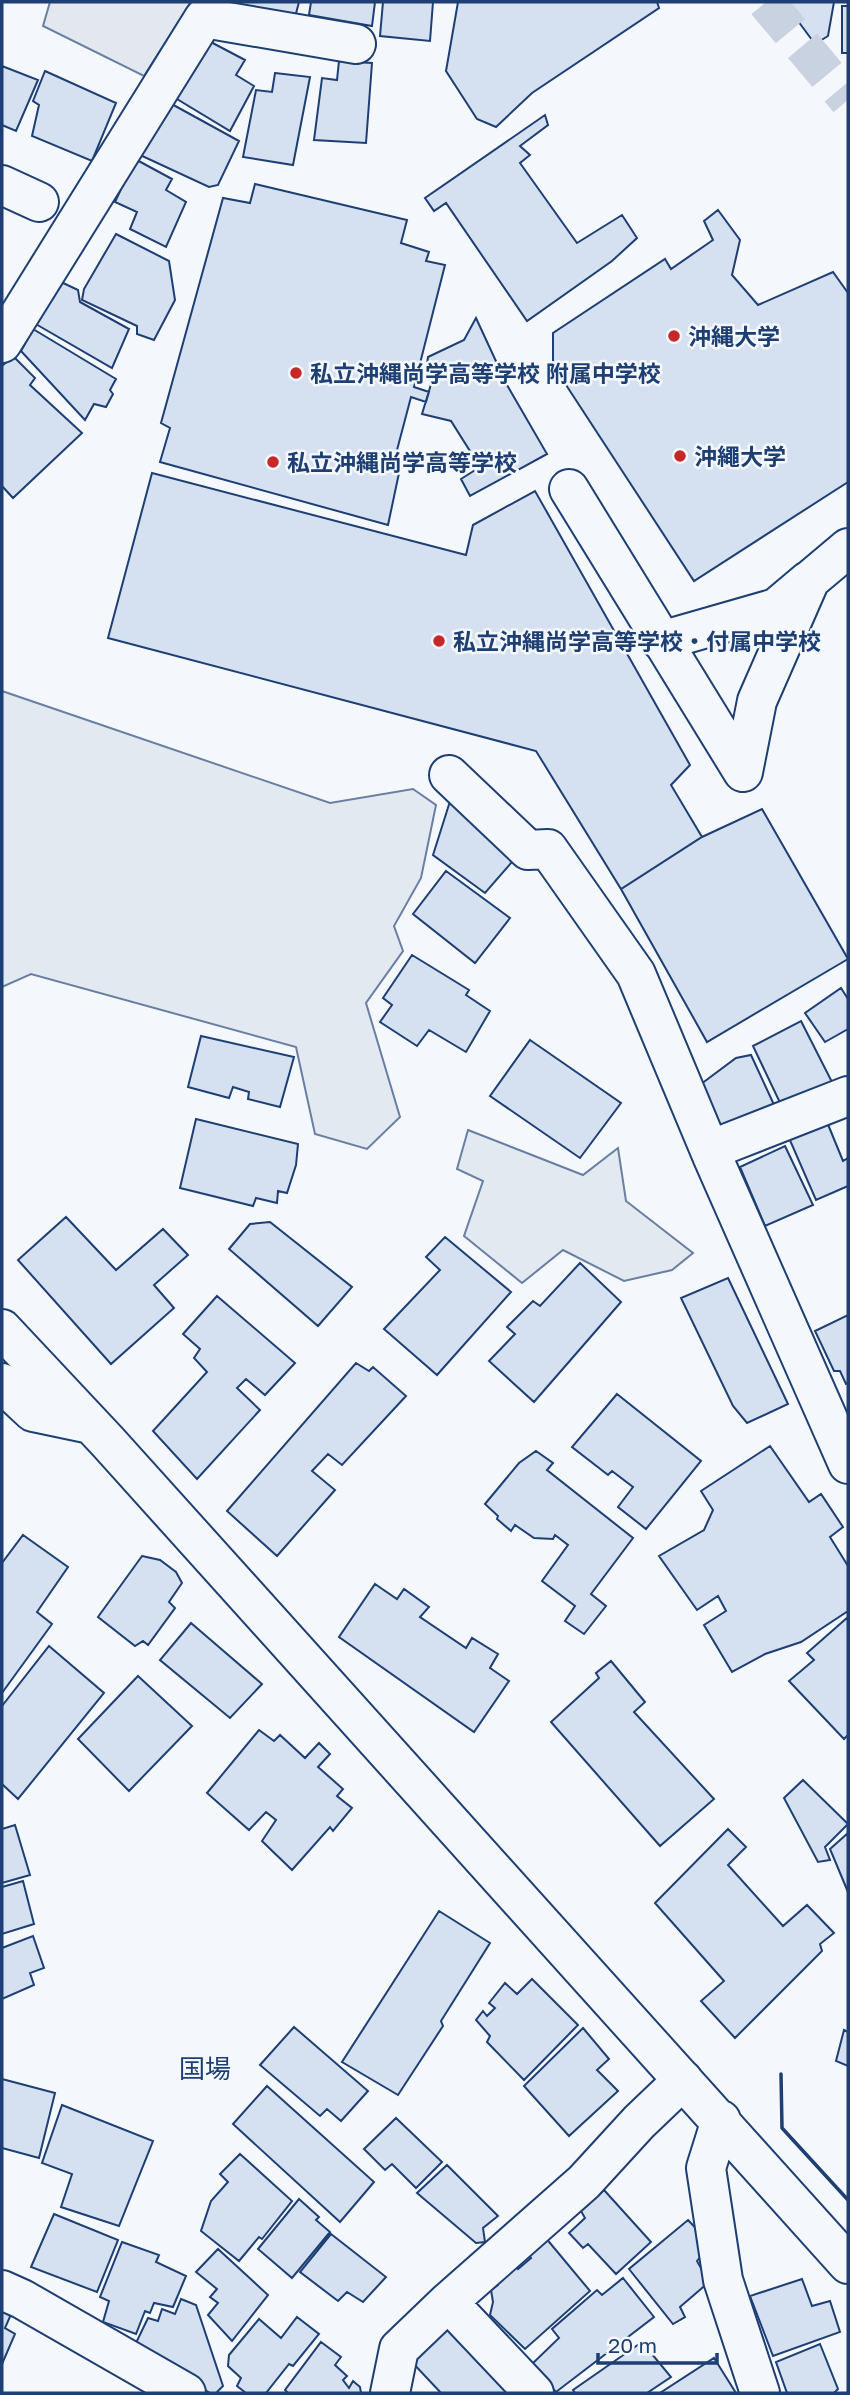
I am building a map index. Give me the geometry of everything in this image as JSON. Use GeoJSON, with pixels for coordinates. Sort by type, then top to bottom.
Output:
{"type":"FeatureCollection","features":[{"type":"Feature","properties":{"kind":"street"},"geometry":{"type":"LineString","coordinates":[[2,342],[204,18],[356,44]]}},
{"type":"Feature","properties":{"kind":"street"},"geometry":{"type":"LineString","coordinates":[[2,185],[39,202]]}},
{"type":"Feature","properties":{"kind":"street"},"geometry":{"type":"LineString","coordinates":[[569,489],[743,772],[757,701],[810,580]]}},
{"type":"Feature","properties":{"kind":"street"},"geometry":{"type":"LineString","coordinates":[[662,641],[776,608],[848,548]]}},
{"type":"Feature","properties":{"kind":"street"},"geometry":{"type":"LineString","coordinates":[[449,775],[528,850],[548,849],[636,974],[710,1150],[837,1407],[848,1464]]}},
{"type":"Feature","properties":{"kind":"street"},"geometry":{"type":"LineString","coordinates":[[710,1150],[848,1096]]}},
{"type":"Feature","properties":{"kind":"street"},"geometry":{"type":"LineString","coordinates":[[2,1329],[721,2120],[848,2264]]}},
{"type":"Feature","properties":{"kind":"street"},"geometry":{"type":"LineString","coordinates":[[2,1383],[33,1412],[90,1424]]}},
{"type":"Feature","properties":{"kind":"street"},"geometry":{"type":"LineString","coordinates":[[390,2393],[399,2350],[448,2302],[584,2182],[639,2122],[684,2080]]}},
{"type":"Feature","properties":{"kind":"street"},"geometry":{"type":"LineString","coordinates":[[721,2120],[706,2168],[723,2280],[760,2393]]}},
{"type":"Feature","properties":{"kind":"street"},"geometry":{"type":"LineString","coordinates":[[2,2290],[186,2393]]}},
{"type":"Feature","properties":{"kind":"street"},"geometry":{"type":"LineString","coordinates":[[448,2302],[534,2393]]}},
{"type":"Feature","properties":{"kind":"shaded area"},"geometry":{"type":"Polygon","coordinates":[[[50,2],[191,2],[144,76],[43,26],[50,2]]]}},
{"type":"Feature","properties":{"kind":"shaded area"},"geometry":{"type":"Polygon","coordinates":[[[2,691],[330,803],[413,789],[436,805],[421,878],[394,926],[403,951],[366,1003],[400,1117],[367,1149],[315,1134],[296,1047],[31,974],[2,987],[2,691]]]}},
{"type":"Feature","properties":{"kind":"shaded area"},"geometry":{"type":"Polygon","coordinates":[[[468,1130],[583,1175],[618,1148],[626,1201],[693,1253],[672,1270],[624,1281],[563,1250],[522,1283],[464,1236],[483,1181],[457,1169],[468,1130]]]}},
{"type":"Feature","properties":{"kind":"building"},"geometry":{"type":"Polygon","coordinates":[[[229,2],[299,2],[294,21],[237,16],[229,2]]]}},
{"type":"Feature","properties":{"kind":"building"},"geometry":{"type":"Polygon","coordinates":[[[311,2],[375,2],[372,26],[309,15],[311,2]]]}},
{"type":"Feature","properties":{"kind":"building"},"geometry":{"type":"Polygon","coordinates":[[[383,2],[433,2],[430,41],[380,36],[383,2]]]}},
{"type":"Feature","properties":{"kind":"building"},"geometry":{"type":"Polygon","coordinates":[[[458,2],[657,2],[659,8],[532,93],[496,127],[477,119],[446,71],[458,2]]]}},
{"type":"Feature","properties":{"kind":"building"},"geometry":{"type":"Polygon","coordinates":[[[784,2],[834,2],[828,36],[815,44],[784,2]]]}},
{"type":"Feature","properties":{"kind":"building"},"geometry":{"type":"Polygon","coordinates":[[[842,6],[848,6],[848,53],[842,53],[842,6]]]}},
{"type":"Feature","properties":{"kind":"building"},"geometry":{"type":"Polygon","coordinates":[[[207,40],[245,60],[236,75],[254,86],[230,131],[172,96],[207,40]]]}},
{"type":"Feature","properties":{"kind":"building"},"geometry":{"type":"Polygon","coordinates":[[[339,61],[372,63],[366,143],[314,140],[322,78],[337,80],[339,61]]]}},
{"type":"Feature","properties":{"kind":"building"},"geometry":{"type":"Polygon","coordinates":[[[2,66],[38,80],[16,131],[2,125],[2,66]]]}},
{"type":"Feature","properties":{"kind":"building"},"geometry":{"type":"Polygon","coordinates":[[[45,71],[116,103],[92,161],[32,136],[39,105],[33,101],[45,71]]]}},
{"type":"Feature","properties":{"kind":"building"},"geometry":{"type":"Polygon","coordinates":[[[275,73],[310,77],[293,165],[243,157],[256,90],[272,92],[275,73]]]}},
{"type":"Feature","properties":{"kind":"building"},"geometry":{"type":"Polygon","coordinates":[[[168,102],[239,141],[218,185],[209,187],[140,155],[168,102]]]}},
{"type":"Feature","properties":{"kind":"building"},"geometry":{"type":"Polygon","coordinates":[[[545,115],[548,125],[520,146],[530,155],[520,163],[577,243],[622,215],[637,238],[612,261],[527,321],[446,203],[434,211],[425,198],[545,115]]]}},
{"type":"Feature","properties":{"kind":"building"},"geometry":{"type":"Polygon","coordinates":[[[135,159],[172,179],[166,190],[186,202],[166,247],[130,229],[137,212],[115,202],[135,159]]]}},
{"type":"Feature","properties":{"kind":"building"},"geometry":{"type":"Polygon","coordinates":[[[255,184],[407,220],[401,243],[429,252],[426,261],[445,265],[414,387],[429,392],[426,402],[411,397],[392,469],[399,473],[388,525],[160,462],[170,428],[161,423],[223,198],[250,203],[255,184]]]}},
{"type":"Feature","properties":{"kind":"building"},"geometry":{"type":"Polygon","coordinates":[[[718,210],[740,240],[732,275],[758,305],[833,272],[848,293],[848,482],[694,581],[553,365],[553,333],[665,259],[671,269],[713,240],[704,221],[718,210]]]}},
{"type":"Feature","properties":{"kind":"building"},"geometry":{"type":"Polygon","coordinates":[[[116,234],[169,261],[175,300],[154,340],[137,334],[137,326],[82,300],[84,289],[116,234]]]}},
{"type":"Feature","properties":{"kind":"building"},"geometry":{"type":"Polygon","coordinates":[[[61,282],[78,290],[80,302],[129,329],[112,368],[34,323],[61,282]]]}},
{"type":"Feature","properties":{"kind":"building"},"geometry":{"type":"Polygon","coordinates":[[[476,318],[507,385],[547,454],[470,496],[461,479],[480,467],[451,421],[422,414],[432,381],[426,371],[428,357],[464,340],[476,318]]]}},
{"type":"Feature","properties":{"kind":"building"},"geometry":{"type":"Polygon","coordinates":[[[33,329],[116,379],[110,390],[113,394],[106,407],[94,404],[85,420],[21,351],[33,329]]]}},
{"type":"Feature","properties":{"kind":"building"},"geometry":{"type":"Polygon","coordinates":[[[13,356],[35,378],[30,385],[82,433],[13,498],[2,486],[2,366],[13,356]]]}},
{"type":"Feature","properties":{"kind":"building"},"geometry":{"type":"Polygon","coordinates":[[[152,473],[466,555],[473,525],[535,491],[690,765],[671,785],[702,837],[621,889],[536,751],[108,638],[152,473]]]}},
{"type":"Feature","properties":{"kind":"building"},"geometry":{"type":"Polygon","coordinates":[[[452,795],[518,855],[485,893],[433,855],[452,795]]]}},
{"type":"Feature","properties":{"kind":"building"},"geometry":{"type":"Polygon","coordinates":[[[762,809],[848,959],[707,1042],[621,889],[702,837],[762,809]]]}},
{"type":"Feature","properties":{"kind":"building"},"geometry":{"type":"Polygon","coordinates":[[[446,871],[510,918],[475,963],[413,914],[446,871]]]}},
{"type":"Feature","properties":{"kind":"building"},"geometry":{"type":"Polygon","coordinates":[[[412,955],[469,990],[466,995],[490,1011],[466,1052],[429,1030],[417,1046],[380,1022],[392,1005],[383,998],[412,955]]]}},
{"type":"Feature","properties":{"kind":"building"},"geometry":{"type":"Polygon","coordinates":[[[841,988],[848,999],[848,1029],[825,1042],[805,1013],[841,988]]]}},
{"type":"Feature","properties":{"kind":"building"},"geometry":{"type":"Polygon","coordinates":[[[801,1021],[835,1088],[783,1109],[753,1046],[801,1021]]]}},
{"type":"Feature","properties":{"kind":"building"},"geometry":{"type":"Polygon","coordinates":[[[201,1036],[294,1057],[280,1107],[248,1099],[249,1092],[233,1087],[229,1098],[188,1087],[201,1036]]]}},
{"type":"Feature","properties":{"kind":"building"},"geometry":{"type":"Polygon","coordinates":[[[530,1040],[621,1103],[580,1158],[490,1096],[530,1040]]]}},
{"type":"Feature","properties":{"kind":"building"},"geometry":{"type":"Polygon","coordinates":[[[751,1055],[776,1109],[716,1133],[697,1087],[736,1058],[751,1055]]]}},
{"type":"Feature","properties":{"kind":"building"},"geometry":{"type":"Polygon","coordinates":[[[196,1119],[298,1144],[296,1165],[287,1193],[278,1191],[277,1203],[256,1198],[253,1206],[180,1188],[196,1119]]]}},
{"type":"Feature","properties":{"kind":"building"},"geometry":{"type":"Polygon","coordinates":[[[827,1122],[843,1161],[848,1158],[848,1186],[816,1200],[789,1138],[827,1122]]]}},
{"type":"Feature","properties":{"kind":"building"},"geometry":{"type":"Polygon","coordinates":[[[785,1146],[813,1205],[765,1226],[740,1167],[785,1146]]]}},
{"type":"Feature","properties":{"kind":"building"},"geometry":{"type":"Polygon","coordinates":[[[66,1217],[116,1270],[163,1229],[188,1255],[154,1285],[174,1308],[111,1364],[18,1260],[66,1217]]]}},
{"type":"Feature","properties":{"kind":"building"},"geometry":{"type":"Polygon","coordinates":[[[270,1222],[352,1287],[318,1326],[229,1249],[250,1224],[270,1222]]]}},
{"type":"Feature","properties":{"kind":"building"},"geometry":{"type":"Polygon","coordinates":[[[445,1237],[511,1292],[437,1375],[384,1329],[440,1270],[426,1257],[445,1237]]]}},
{"type":"Feature","properties":{"kind":"building"},"geometry":{"type":"Polygon","coordinates":[[[580,1263],[621,1302],[534,1402],[489,1361],[515,1334],[507,1327],[533,1301],[540,1306],[580,1263]]]}},
{"type":"Feature","properties":{"kind":"building"},"geometry":{"type":"Polygon","coordinates":[[[728,1278],[788,1404],[747,1423],[733,1406],[681,1298],[728,1278]]]}},
{"type":"Feature","properties":{"kind":"building"},"geometry":{"type":"Polygon","coordinates":[[[217,1296],[295,1363],[265,1395],[246,1379],[237,1388],[260,1410],[197,1479],[153,1431],[207,1372],[194,1358],[200,1349],[183,1334],[217,1296]]]}},
{"type":"Feature","properties":{"kind":"building"},"geometry":{"type":"Polygon","coordinates":[[[848,1315],[846,1384],[840,1371],[834,1371],[815,1331],[848,1315]]]}},
{"type":"Feature","properties":{"kind":"building"},"geometry":{"type":"Polygon","coordinates":[[[356,1363],[369,1371],[373,1367],[406,1396],[342,1465],[328,1454],[312,1471],[335,1490],[277,1556],[227,1511],[356,1363]]]}},
{"type":"Feature","properties":{"kind":"building"},"geometry":{"type":"Polygon","coordinates":[[[617,1394],[701,1461],[646,1529],[618,1507],[633,1487],[612,1471],[608,1475],[572,1447],[617,1394]]]}},
{"type":"Feature","properties":{"kind":"building"},"geometry":{"type":"Polygon","coordinates":[[[770,1446],[809,1502],[821,1494],[843,1527],[830,1537],[848,1566],[848,1611],[801,1642],[765,1654],[732,1672],[704,1625],[726,1611],[718,1596],[697,1610],[659,1556],[704,1530],[713,1510],[701,1491],[770,1446]]]}},
{"type":"Feature","properties":{"kind":"building"},"geometry":{"type":"Polygon","coordinates":[[[536,1451],[553,1463],[547,1470],[633,1538],[591,1594],[606,1606],[584,1634],[565,1621],[575,1606],[542,1581],[568,1545],[555,1535],[553,1539],[534,1538],[515,1525],[511,1531],[485,1504],[519,1463],[536,1451]]]}},
{"type":"Feature","properties":{"kind":"building"},"geometry":{"type":"Polygon","coordinates":[[[23,1535],[68,1567],[37,1612],[52,1624],[2,1693],[2,1563],[23,1535]]]}},
{"type":"Feature","properties":{"kind":"building"},"geometry":{"type":"Polygon","coordinates":[[[142,1556],[160,1560],[176,1572],[182,1583],[169,1602],[175,1608],[148,1645],[143,1641],[135,1646],[98,1617],[142,1556]]]}},
{"type":"Feature","properties":{"kind":"building"},"geometry":{"type":"Polygon","coordinates":[[[375,1584],[397,1599],[404,1589],[429,1607],[420,1617],[466,1648],[472,1638],[498,1654],[490,1668],[509,1681],[474,1732],[339,1637],[375,1584]]]}},
{"type":"Feature","properties":{"kind":"building"},"geometry":{"type":"Polygon","coordinates":[[[848,1617],[848,1735],[844,1739],[789,1681],[814,1660],[807,1653],[848,1617]]]}},
{"type":"Feature","properties":{"kind":"building"},"geometry":{"type":"Polygon","coordinates":[[[191,1623],[262,1684],[230,1718],[160,1660],[191,1623]]]}},
{"type":"Feature","properties":{"kind":"building"},"geometry":{"type":"Polygon","coordinates":[[[49,1646],[104,1693],[18,1799],[2,1784],[2,1706],[49,1646]]]}},
{"type":"Feature","properties":{"kind":"building"},"geometry":{"type":"Polygon","coordinates":[[[611,1661],[645,1702],[634,1712],[714,1799],[660,1846],[551,1722],[599,1678],[596,1673],[611,1661]]]}},
{"type":"Feature","properties":{"kind":"building"},"geometry":{"type":"Polygon","coordinates":[[[138,1676],[192,1726],[129,1791],[78,1739],[138,1676]]]}},
{"type":"Feature","properties":{"kind":"building"},"geometry":{"type":"Polygon","coordinates":[[[259,1730],[274,1741],[280,1735],[305,1758],[319,1743],[330,1754],[318,1767],[343,1789],[337,1796],[352,1808],[333,1831],[330,1827],[292,1870],[262,1841],[276,1820],[266,1812],[249,1830],[207,1793],[259,1730]]]}},
{"type":"Feature","properties":{"kind":"building"},"geometry":{"type":"Polygon","coordinates":[[[803,1780],[848,1824],[825,1847],[830,1860],[818,1862],[784,1798],[803,1780]]]}},
{"type":"Feature","properties":{"kind":"building"},"geometry":{"type":"Polygon","coordinates":[[[15,1825],[30,1875],[2,1883],[2,1829],[15,1825]]]}},
{"type":"Feature","properties":{"kind":"building"},"geometry":{"type":"Polygon","coordinates":[[[728,1829],[746,1847],[728,1865],[783,1926],[807,1905],[834,1933],[820,1944],[822,1951],[735,2038],[701,2001],[724,1981],[655,1903],[728,1829]]]}},
{"type":"Feature","properties":{"kind":"building"},"geometry":{"type":"Polygon","coordinates":[[[848,1833],[848,1892],[830,1849],[848,1833]]]}},
{"type":"Feature","properties":{"kind":"building"},"geometry":{"type":"Polygon","coordinates":[[[23,1881],[34,1924],[2,1934],[2,1887],[23,1881]]]}},
{"type":"Feature","properties":{"kind":"building"},"geometry":{"type":"Polygon","coordinates":[[[439,1911],[490,1943],[441,2021],[443,2026],[398,2095],[342,2062],[439,1911]]]}},
{"type":"Feature","properties":{"kind":"building"},"geometry":{"type":"Polygon","coordinates":[[[33,1936],[44,1968],[30,1973],[34,1985],[2,1999],[2,1948],[33,1936]]]}},
{"type":"Feature","properties":{"kind":"building"},"geometry":{"type":"Polygon","coordinates":[[[532,1979],[578,2025],[524,2080],[487,2042],[490,2036],[476,2020],[483,2011],[487,2016],[495,2008],[489,2003],[505,1983],[517,1994],[532,1979]]]}},
{"type":"Feature","properties":{"kind":"building"},"geometry":{"type":"Polygon","coordinates":[[[294,2027],[368,2091],[341,2121],[327,2109],[320,2116],[260,2065],[294,2027]]]}},
{"type":"Feature","properties":{"kind":"building"},"geometry":{"type":"Polygon","coordinates":[[[583,2028],[609,2059],[597,2070],[618,2091],[569,2136],[524,2086],[583,2028]]]}},
{"type":"Feature","properties":{"kind":"building"},"geometry":{"type":"Polygon","coordinates":[[[844,2030],[848,2032],[848,2066],[836,2061],[844,2030]]]}},
{"type":"Feature","properties":{"kind":"building"},"geometry":{"type":"Polygon","coordinates":[[[2,2079],[55,2093],[39,2158],[2,2148],[2,2079]]]}},
{"type":"Feature","properties":{"kind":"building"},"geometry":{"type":"Polygon","coordinates":[[[267,2086],[374,2182],[340,2222],[233,2124],[267,2086]]]}},
{"type":"Feature","properties":{"kind":"building"},"geometry":{"type":"Polygon","coordinates":[[[62,2105],[153,2141],[119,2226],[61,2207],[72,2174],[42,2163],[62,2105]]]}},
{"type":"Feature","properties":{"kind":"building"},"geometry":{"type":"Polygon","coordinates":[[[396,2118],[442,2162],[416,2188],[392,2164],[385,2170],[364,2149],[396,2118]]]}},
{"type":"Feature","properties":{"kind":"building"},"geometry":{"type":"Polygon","coordinates":[[[240,2154],[292,2201],[262,2239],[259,2237],[239,2261],[201,2231],[211,2201],[228,2182],[220,2174],[240,2154]]]}},
{"type":"Feature","properties":{"kind":"building"},"geometry":{"type":"Polygon","coordinates":[[[447,2165],[498,2216],[483,2228],[485,2242],[476,2243],[417,2193],[447,2165]]]}},
{"type":"Feature","properties":{"kind":"building"},"geometry":{"type":"Polygon","coordinates":[[[604,2190],[651,2242],[616,2274],[588,2244],[583,2248],[569,2233],[585,2218],[581,2211],[604,2190]]]}},
{"type":"Feature","properties":{"kind":"building"},"geometry":{"type":"Polygon","coordinates":[[[299,2199],[319,2217],[316,2220],[330,2232],[292,2278],[258,2249],[299,2199]]]}},
{"type":"Feature","properties":{"kind":"building"},"geometry":{"type":"Polygon","coordinates":[[[54,2214],[118,2240],[97,2292],[31,2267],[54,2214]]]}},
{"type":"Feature","properties":{"kind":"building"},"geometry":{"type":"Polygon","coordinates":[[[688,2220],[706,2239],[705,2251],[697,2261],[709,2282],[680,2307],[685,2317],[673,2324],[629,2269],[688,2220]]]}},
{"type":"Feature","properties":{"kind":"building"},"geometry":{"type":"Polygon","coordinates":[[[331,2234],[386,2277],[363,2302],[347,2292],[338,2301],[300,2272],[331,2234]]]}},
{"type":"Feature","properties":{"kind":"building"},"geometry":{"type":"Polygon","coordinates":[[[545,2237],[590,2291],[525,2349],[490,2315],[493,2302],[491,2290],[498,2285],[497,2280],[514,2264],[518,2269],[531,2258],[528,2253],[545,2237]]]}},
{"type":"Feature","properties":{"kind":"building"},"geometry":{"type":"Polygon","coordinates":[[[122,2242],[159,2255],[156,2262],[186,2276],[173,2307],[154,2303],[150,2313],[145,2311],[136,2334],[103,2322],[109,2301],[100,2297],[122,2242]]]}},
{"type":"Feature","properties":{"kind":"building"},"geometry":{"type":"Polygon","coordinates":[[[218,2249],[268,2295],[232,2341],[208,2315],[218,2303],[210,2297],[217,2289],[196,2272],[218,2249]]]}},
{"type":"Feature","properties":{"kind":"building"},"geometry":{"type":"Polygon","coordinates":[[[623,2278],[654,2317],[556,2392],[531,2365],[559,2338],[552,2329],[597,2290],[602,2295],[623,2278]]]}},
{"type":"Feature","properties":{"kind":"building"},"geometry":{"type":"Polygon","coordinates":[[[802,2279],[812,2306],[830,2301],[840,2332],[773,2356],[750,2296],[802,2279]]]}},
{"type":"Feature","properties":{"kind":"building"},"geometry":{"type":"Polygon","coordinates":[[[181,2299],[196,2305],[223,2386],[216,2393],[210,2393],[134,2347],[148,2318],[158,2321],[162,2309],[175,2314],[181,2299]]]}},
{"type":"Feature","properties":{"kind":"building"},"geometry":{"type":"Polygon","coordinates":[[[2,2307],[12,2312],[5,2328],[15,2334],[2,2364],[2,2307]]]}},
{"type":"Feature","properties":{"kind":"building"},"geometry":{"type":"Polygon","coordinates":[[[297,2317],[319,2334],[293,2366],[289,2364],[266,2393],[246,2393],[237,2386],[241,2378],[228,2366],[229,2355],[259,2319],[281,2338],[297,2317]]]}},
{"type":"Feature","properties":{"kind":"building"},"geometry":{"type":"Polygon","coordinates":[[[449,2322],[515,2393],[441,2393],[410,2360],[449,2322]]]}},
{"type":"Feature","properties":{"kind":"building"},"geometry":{"type":"Polygon","coordinates":[[[321,2342],[341,2357],[335,2365],[347,2376],[343,2380],[349,2388],[353,2381],[360,2387],[361,2393],[288,2393],[285,2390],[321,2342]]]}},
{"type":"Feature","properties":{"kind":"building"},"geometry":{"type":"Polygon","coordinates":[[[642,2342],[671,2377],[647,2393],[575,2393],[573,2390],[642,2342]]]}},
{"type":"Feature","properties":{"kind":"building"},"geometry":{"type":"Polygon","coordinates":[[[820,2344],[838,2389],[834,2393],[787,2393],[776,2362],[820,2344]]]}},
{"type":"Feature","properties":{"kind":"building"},"geometry":{"type":"Polygon","coordinates":[[[714,2358],[736,2393],[660,2393],[714,2358]]]}},
{"type":"Feature","properties":{"kind":"tunnel"},"geometry":{"type":"LineString","coordinates":[[766,2],[848,100]]}},
{"type":"Feature","properties":{"kind":"wall"},"geometry":{"type":"LineString","coordinates":[[781,2074],[782,2128],[848,2200]]}},
{"type":"Feature","properties":{"kind":"place","name":"沖縄大学"},"geometry":{"type":"Point","coordinates":[674,336]}},
{"type":"Feature","properties":{"kind":"place","name":"私立沖縄尚学高等学校 附属中学校"},"geometry":{"type":"Point","coordinates":[296,373]}},
{"type":"Feature","properties":{"kind":"place","name":"沖繩大学"},"geometry":{"type":"Point","coordinates":[680,456]}},
{"type":"Feature","properties":{"kind":"place","name":"私立沖縄尚学高等学校"},"geometry":{"type":"Point","coordinates":[273,462]}},
{"type":"Feature","properties":{"kind":"place","name":"私立沖縄尚学高等学校・付属中学校"},"geometry":{"type":"Point","coordinates":[439,641]}},
{"type":"Feature","properties":{"kind":"district","name":"国場"},"geometry":{"type":"Point","coordinates":[205,2068]}}]}
